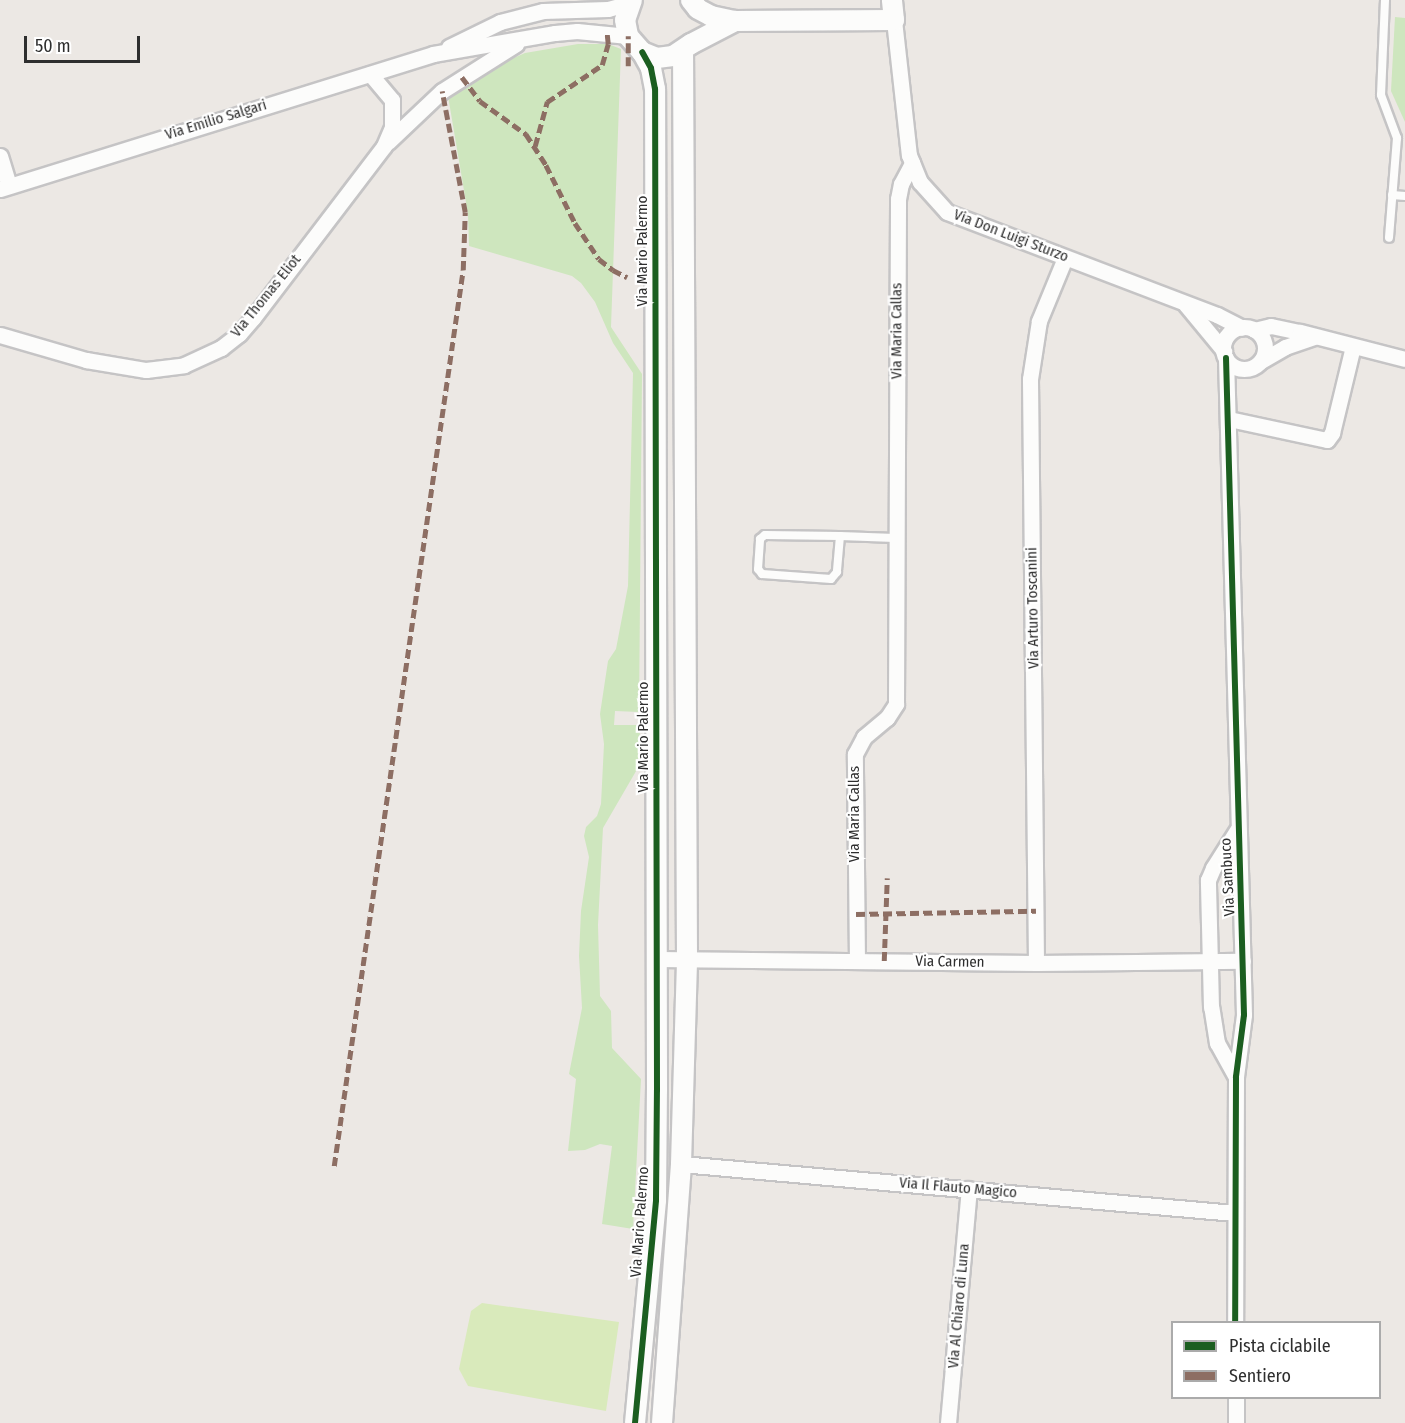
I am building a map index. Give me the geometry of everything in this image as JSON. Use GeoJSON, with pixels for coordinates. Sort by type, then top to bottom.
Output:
{"type":"FeatureCollection","features":[{"type":"Feature","properties":{"kind":"street"},"geometry":{"type":"LineString","coordinates":[[631,1],[625,20],[628,36],[642,52],[662,58],[687,48],[735,21]]}},
{"type":"Feature","properties":{"kind":"street","name":"Via Emilio Salgari"},"geometry":{"type":"LineString","coordinates":[[433,54],[500,22],[543,11],[608,9],[631,1]]}},
{"type":"Feature","properties":{"kind":"street"},"geometry":{"type":"LineString","coordinates":[[692,1],[698,9],[711,16],[735,21],[893,10]]}},
{"type":"Feature","properties":{"kind":"street"},"geometry":{"type":"LineString","coordinates":[[662,1423],[681,1164],[687,959],[687,48],[697,33],[698,19],[692,1]]}},
{"type":"Feature","properties":{"kind":"street","name":"Via Don Luigi Sturzo"},"geometry":{"type":"LineString","coordinates":[[893,10],[912,163],[920,182],[947,212],[1248,329]]}},
{"type":"Feature","properties":{"kind":"street","name":"Via Emilio Salgari"},"geometry":{"type":"LineString","coordinates":[[4,187],[433,54],[577,31],[628,36]]}},
{"type":"Feature","properties":{"kind":"street","name":"Via Thomas Eliot"},"geometry":{"type":"LineString","coordinates":[[0,335],[86,360],[146,370],[165,369],[202,359],[239,334],[384,146],[442,91],[474,68],[525,38]]}},
{"type":"Feature","properties":{"kind":"street","name":"Via Mario Palermo"},"geometry":{"type":"LineString","coordinates":[[635,1423],[656,1200],[654,89],[651,68],[642,52]]}},
{"type":"Feature","properties":{"kind":"street","name":"Via Thomas Eliot"},"geometry":{"type":"LineString","coordinates":[[370,74],[392,100],[392,127],[384,146]]}},
{"type":"Feature","properties":{"kind":"street"},"geometry":{"type":"LineString","coordinates":[[0,156],[4,187]]}},
{"type":"Feature","properties":{"kind":"street","name":"Via Maria Callas"},"geometry":{"type":"LineString","coordinates":[[857,961],[854,764],[859,744],[887,718],[896,704],[898,200],[901,184],[912,163]]}},
{"type":"Feature","properties":{"kind":"street","name":"Via Arturo Toscanini"},"geometry":{"type":"LineString","coordinates":[[1036,963],[1030,379],[1039,321],[1065,258]]}},
{"type":"Feature","properties":{"kind":"street","name":"Via Don Luigi Sturzo"},"geometry":{"type":"LineString","coordinates":[[1184,303],[1225,355]]}},
{"type":"Feature","properties":{"kind":"street"},"geometry":{"type":"LineString","coordinates":[[1314,337],[1285,347],[1256,364],[1236,368],[1225,355],[1224,344],[1230,333],[1271,326],[1405,359]]}},
{"type":"Feature","properties":{"kind":"street"},"geometry":{"type":"LineString","coordinates":[[1227,398],[1256,364],[1265,347],[1260,334],[1248,329]]}},
{"type":"Feature","properties":{"kind":"street"},"geometry":{"type":"LineString","coordinates":[[1228,419],[1327,440],[1332,433],[1353,346]]}},
{"type":"Feature","properties":{"kind":"street","name":"Via Sambuco"},"geometry":{"type":"LineString","coordinates":[[1225,355],[1237,830],[1242,869],[1244,1015],[1236,1077],[1235,1321]]}},
{"type":"Feature","properties":{"kind":"street","name":"Via Sambuco"},"geometry":{"type":"LineString","coordinates":[[1236,1077],[1217,1043],[1211,1007],[1208,880],[1237,830]]}},
{"type":"Feature","properties":{"kind":"street","name":"Via Carmen"},"geometry":{"type":"LineString","coordinates":[[657,959],[1036,963],[1243,961]]}},
{"type":"Feature","properties":{"kind":"street","name":"Via Il Flauto Magico"},"geometry":{"type":"LineString","coordinates":[[681,1164],[1234,1213]]}},
{"type":"Feature","properties":{"kind":"street","name":"Via Al Chiaro di Luna"},"geometry":{"type":"LineString","coordinates":[[948,1423],[969,1189]]}},
{"type":"Feature","properties":{"kind":"street"},"geometry":{"type":"LineString","coordinates":[[1236,1399],[1236,1423]]}},
{"type":"Feature","properties":{"kind":"lane"},"geometry":{"type":"LineString","coordinates":[[1385,0],[1380,90],[1396,135],[1389,237]]}},
{"type":"Feature","properties":{"kind":"lane"},"geometry":{"type":"LineString","coordinates":[[1392,195],[1405,196]]}},
{"type":"Feature","properties":{"kind":"lane"},"geometry":{"type":"LineString","coordinates":[[840,536],[837,572],[831,579],[762,574],[758,569],[760,539],[763,535],[840,536],[895,538]]}},
{"type":"Feature","properties":{"kind":"green space"},"geometry":{"type":"Polygon","coordinates":[[[1395,17],[1405,18],[1405,122],[1391,91],[1395,17]]]}},
{"type":"Feature","properties":{"kind":"green space"},"geometry":{"type":"Polygon","coordinates":[[[578,44],[608,44],[621,49],[611,327],[642,374],[639,712],[615,711],[614,725],[640,725],[639,766],[603,828],[598,925],[600,996],[611,1011],[612,1048],[641,1079],[633,1229],[602,1224],[612,1146],[600,1144],[585,1150],[568,1151],[576,1079],[569,1074],[582,1008],[579,956],[581,911],[589,857],[584,836],[586,827],[597,816],[601,804],[604,744],[600,714],[608,661],[616,649],[628,586],[633,373],[613,343],[595,302],[581,283],[572,276],[469,246],[468,214],[448,96],[496,66],[525,53],[578,44]]]}},
{"type":"Feature","properties":{"kind":"green space"},"geometry":{"type":"Polygon","coordinates":[[[482,1303],[619,1322],[606,1411],[468,1386],[459,1369],[471,1311],[482,1303]]]}},
{"type":"Feature","properties":{"kind":"marked path"},"geometry":{"type":"LineString","coordinates":[[535,146],[547,102],[602,65],[608,44],[607,34]]}},
{"type":"Feature","properties":{"kind":"marked path"},"geometry":{"type":"LineString","coordinates":[[628,36],[628,66]]}},
{"type":"Feature","properties":{"kind":"marked path"},"geometry":{"type":"LineString","coordinates":[[462,77],[480,101],[526,134],[546,165],[575,223],[599,259],[627,277]]}},
{"type":"Feature","properties":{"kind":"marked path"},"geometry":{"type":"LineString","coordinates":[[334,1166],[463,270],[465,212],[442,91]]}},
{"type":"Feature","properties":{"kind":"marked path"},"geometry":{"type":"LineString","coordinates":[[884,961],[887,878]]}},
{"type":"Feature","properties":{"kind":"marked path"},"geometry":{"type":"LineString","coordinates":[[856,914],[1036,911]]}},
{"type":"Feature","properties":{"kind":"cycle path"},"geometry":{"type":"LineString","coordinates":[[635,1423],[656,1200],[657,1090],[655,89],[651,68],[642,52]]}},
{"type":"Feature","properties":{"kind":"cycle path"},"geometry":{"type":"LineString","coordinates":[[1226,358],[1244,1015],[1236,1077],[1235,1321]]}}]}
